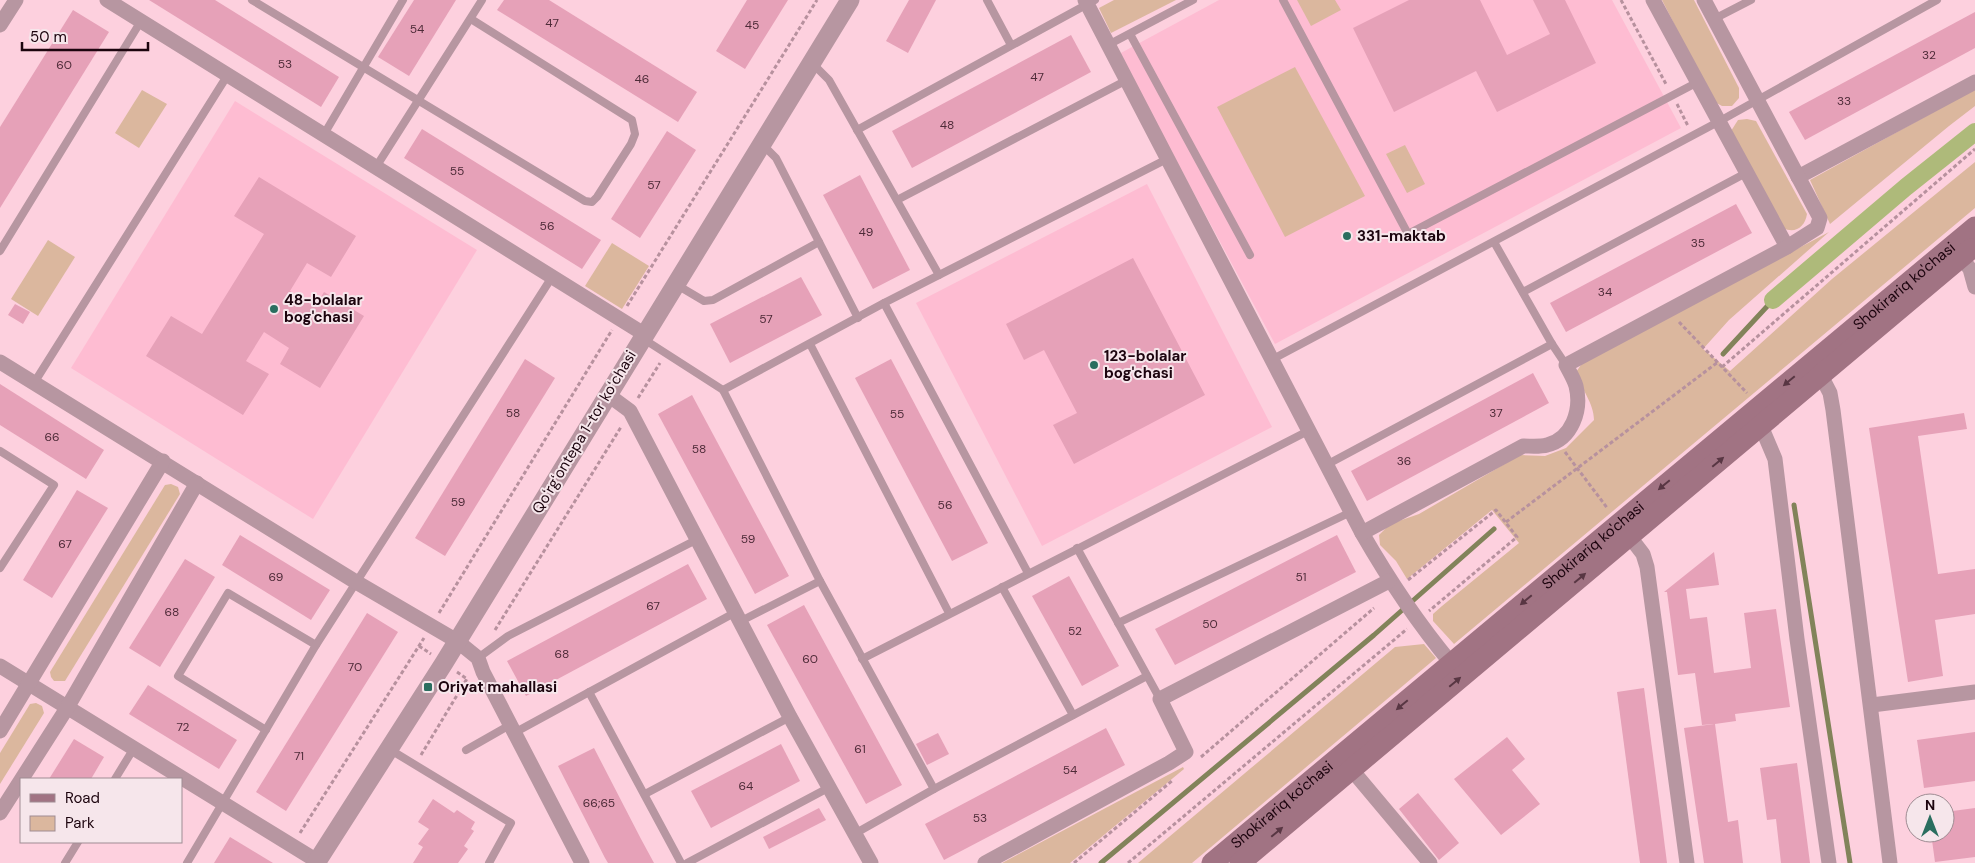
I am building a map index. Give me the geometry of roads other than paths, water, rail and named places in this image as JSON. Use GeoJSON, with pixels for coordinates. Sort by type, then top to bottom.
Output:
{"type":"FeatureCollection","features":[{"type":"Feature","properties":{"kind":"main road","name":"Shokirariq ko'chasi"},"geometry":{"type":"LineString","coordinates":[[1346,763],[1817,368],[1963,250],[1975,227]]}},
{"type":"Feature","properties":{"kind":"main road","name":"Shokirariq ko'chasi"},"geometry":{"type":"LineString","coordinates":[[1212,863],[1239,859],[1346,763],[1451,663],[1624,530]]}},
{"type":"Feature","properties":{"kind":"street"},"geometry":{"type":"LineString","coordinates":[[0,25],[16,0]]}},
{"type":"Feature","properties":{"kind":"street"},"geometry":{"type":"LineString","coordinates":[[108,0],[323,136],[619,318],[642,336]]}},
{"type":"Feature","properties":{"kind":"street","name":"Qoʻrgʻontepa 1-tor koʻchasi"},"geometry":{"type":"LineString","coordinates":[[317,862],[457,640],[850,0]]}},
{"type":"Feature","properties":{"kind":"street"},"geometry":{"type":"LineString","coordinates":[[1653,0],[1696,83],[1788,247]]}},
{"type":"Feature","properties":{"kind":"street"},"geometry":{"type":"LineString","coordinates":[[1362,533],[1523,446],[1545,446],[1557,442],[1574,424],[1577,406],[1576,386],[1566,365],[1788,247],[1817,228],[1820,218],[1704,0]]}},
{"type":"Feature","properties":{"kind":"street"},"geometry":{"type":"LineString","coordinates":[[1089,1],[1108,45],[1328,464],[1362,533],[1394,588],[1451,663]]}},
{"type":"Feature","properties":{"kind":"street"},"geometry":{"type":"LineString","coordinates":[[1798,177],[1975,82]]}},
{"type":"Feature","properties":{"kind":"street"},"geometry":{"type":"LineString","coordinates":[[1963,250],[1975,287]]}},
{"type":"Feature","properties":{"kind":"street"},"geometry":{"type":"LineString","coordinates":[[0,362],[356,582],[457,640],[478,658],[512,729],[582,863]]}},
{"type":"Feature","properties":{"kind":"street"},"geometry":{"type":"LineString","coordinates":[[1817,368],[1830,393],[1833,410],[1872,705],[1890,863]]}},
{"type":"Feature","properties":{"kind":"street"},"geometry":{"type":"LineString","coordinates":[[607,394],[630,411],[790,717],[871,863]]}},
{"type":"Feature","properties":{"kind":"street"},"geometry":{"type":"LineString","coordinates":[[1760,416],[1775,459],[1797,639],[1829,863]]}},
{"type":"Feature","properties":{"kind":"street"},"geometry":{"type":"LineString","coordinates":[[0,731],[163,461]]}},
{"type":"Feature","properties":{"kind":"street"},"geometry":{"type":"LineString","coordinates":[[22,778],[67,708],[198,483]]}},
{"type":"Feature","properties":{"kind":"street"},"geometry":{"type":"LineString","coordinates":[[1624,530],[1643,554],[1647,567],[1687,863]]}},
{"type":"Feature","properties":{"kind":"street"},"geometry":{"type":"LineString","coordinates":[[985,863],[1190,758],[1160,699],[1394,588]]}},
{"type":"Feature","properties":{"kind":"street"},"geometry":{"type":"LineString","coordinates":[[0,666],[224,802],[317,862]]}},
{"type":"Feature","properties":{"kind":"street"},"geometry":{"type":"LineString","coordinates":[[1872,705],[1975,692]]}},
{"type":"Feature","properties":{"kind":"street"},"geometry":{"type":"LineString","coordinates":[[1346,763],[1430,863]]}},
{"type":"Feature","properties":{"kind":"street"},"geometry":{"type":"LineString","coordinates":[[0,812],[20,781]]}},
{"type":"Feature","properties":{"kind":"lane"},"geometry":{"type":"LineString","coordinates":[[252,0],[585,202],[592,202],[631,144],[635,134],[632,120],[471,19]]}},
{"type":"Feature","properties":{"kind":"lane"},"geometry":{"type":"LineString","coordinates":[[323,136],[403,0]]}},
{"type":"Feature","properties":{"kind":"lane"},"geometry":{"type":"LineString","coordinates":[[376,167],[482,0]]}},
{"type":"Feature","properties":{"kind":"lane"},"geometry":{"type":"LineString","coordinates":[[987,0],[1011,45]]}},
{"type":"Feature","properties":{"kind":"lane"},"geometry":{"type":"LineString","coordinates":[[1108,45],[1193,0]]}},
{"type":"Feature","properties":{"kind":"lane"},"geometry":{"type":"LineString","coordinates":[[1283,0],[1408,234],[1696,83]]}},
{"type":"Feature","properties":{"kind":"lane"},"geometry":{"type":"LineString","coordinates":[[1714,19],[1751,0]]}},
{"type":"Feature","properties":{"kind":"lane"},"geometry":{"type":"LineString","coordinates":[[1273,359],[1718,122],[1937,0]]}},
{"type":"Feature","properties":{"kind":"lane"},"geometry":{"type":"LineString","coordinates":[[857,130],[1089,1]]}},
{"type":"Feature","properties":{"kind":"lane"},"geometry":{"type":"LineString","coordinates":[[0,251],[141,21]]}},
{"type":"Feature","properties":{"kind":"lane"},"geometry":{"type":"LineString","coordinates":[[1130,34],[1250,255]]}},
{"type":"Feature","properties":{"kind":"lane"},"geometry":{"type":"LineString","coordinates":[[811,62],[830,80],[939,275]]}},
{"type":"Feature","properties":{"kind":"lane"},"geometry":{"type":"LineString","coordinates":[[34,383],[227,76]]}},
{"type":"Feature","properties":{"kind":"lane"},"geometry":{"type":"LineString","coordinates":[[896,200],[1127,80]]}},
{"type":"Feature","properties":{"kind":"lane"},"geometry":{"type":"LineString","coordinates":[[761,143],[776,158],[858,318]]}},
{"type":"Feature","properties":{"kind":"lane"},"geometry":{"type":"LineString","coordinates":[[723,390],[884,303],[1167,159]]}},
{"type":"Feature","properties":{"kind":"lane"},"geometry":{"type":"LineString","coordinates":[[1523,292],[1746,173]]}},
{"type":"Feature","properties":{"kind":"lane"},"geometry":{"type":"LineString","coordinates":[[675,283],[704,301],[713,300],[819,242]]}},
{"type":"Feature","properties":{"kind":"lane"},"geometry":{"type":"LineString","coordinates":[[1494,242],[1566,365]]}},
{"type":"Feature","properties":{"kind":"lane"},"geometry":{"type":"LineString","coordinates":[[187,863],[316,645],[552,277]]}},
{"type":"Feature","properties":{"kind":"lane"},"geometry":{"type":"LineString","coordinates":[[884,303],[1028,573]]}},
{"type":"Feature","properties":{"kind":"lane"},"geometry":{"type":"LineString","coordinates":[[642,336],[723,390],[820,580],[934,789]]}},
{"type":"Feature","properties":{"kind":"lane"},"geometry":{"type":"LineString","coordinates":[[810,344],[949,613]]}},
{"type":"Feature","properties":{"kind":"lane"},"geometry":{"type":"LineString","coordinates":[[1328,464],[1552,344]]}},
{"type":"Feature","properties":{"kind":"lane"},"geometry":{"type":"LineString","coordinates":[[862,659],[1310,430]]}},
{"type":"Feature","properties":{"kind":"lane"},"geometry":{"type":"LineString","coordinates":[[0,451],[54,485],[0,568]]}},
{"type":"Feature","properties":{"kind":"lane"},"geometry":{"type":"LineString","coordinates":[[1118,623],[1351,512]]}},
{"type":"Feature","properties":{"kind":"lane"},"geometry":{"type":"LineString","coordinates":[[478,658],[508,636],[698,539]]}},
{"type":"Feature","properties":{"kind":"lane"},"geometry":{"type":"LineString","coordinates":[[1077,548],[1160,699]]}},
{"type":"Feature","properties":{"kind":"lane"},"geometry":{"type":"LineString","coordinates":[[466,750],[589,692],[738,616],[820,580]]}},
{"type":"Feature","properties":{"kind":"lane"},"geometry":{"type":"LineString","coordinates":[[1002,587],[1073,714]]}},
{"type":"Feature","properties":{"kind":"lane"},"geometry":{"type":"LineString","coordinates":[[266,730],[178,676],[228,593],[316,645]]}},
{"type":"Feature","properties":{"kind":"lane"},"geometry":{"type":"LineString","coordinates":[[856,833],[1073,714],[1147,676]]}},
{"type":"Feature","properties":{"kind":"lane"},"geometry":{"type":"LineString","coordinates":[[589,692],[681,863]]}},
{"type":"Feature","properties":{"kind":"lane"},"geometry":{"type":"LineString","coordinates":[[645,794],[790,717]]}},
{"type":"Feature","properties":{"kind":"lane"},"geometry":{"type":"LineString","coordinates":[[116,778],[134,748]]}},
{"type":"Feature","properties":{"kind":"lane"},"geometry":{"type":"LineString","coordinates":[[388,748],[511,823],[489,863]]}},
{"type":"Feature","properties":{"kind":"lane"},"geometry":{"type":"LineString","coordinates":[[688,863],[830,787]]}},
{"type":"Feature","properties":{"kind":"lane"},"geometry":{"type":"LineString","coordinates":[[65,863],[77,843]]}},
{"type":"Feature","properties":{"kind":"waterway"},"geometry":{"type":"LineString","coordinates":[[1773,300],[1906,187],[1975,132]]}},
{"type":"Feature","properties":{"kind":"waterway"},"geometry":{"type":"LineString","coordinates":[[1723,354],[1773,300]]}},
{"type":"Feature","properties":{"kind":"waterway"},"geometry":{"type":"LineString","coordinates":[[1794,505],[1850,863]]}},
{"type":"Feature","properties":{"kind":"waterway"},"geometry":{"type":"LineString","coordinates":[[1101,863],[1374,635],[1494,529]]}},
{"type":"Feature","properties":{"kind":"place","name":"331-maktab"},"geometry":{"type":"Point","coordinates":[1347,236]}},
{"type":"Feature","properties":{"kind":"place","name":"48-bolalar bog'chasi"},"geometry":{"type":"Point","coordinates":[274,309]}},
{"type":"Feature","properties":{"kind":"place","name":"123-bolalar bog'chasi"},"geometry":{"type":"Point","coordinates":[1094,365]}},
{"type":"Feature","properties":{"kind":"place","name":"Oriyat mahallasi"},"geometry":{"type":"Point","coordinates":[428,687]}}]}
